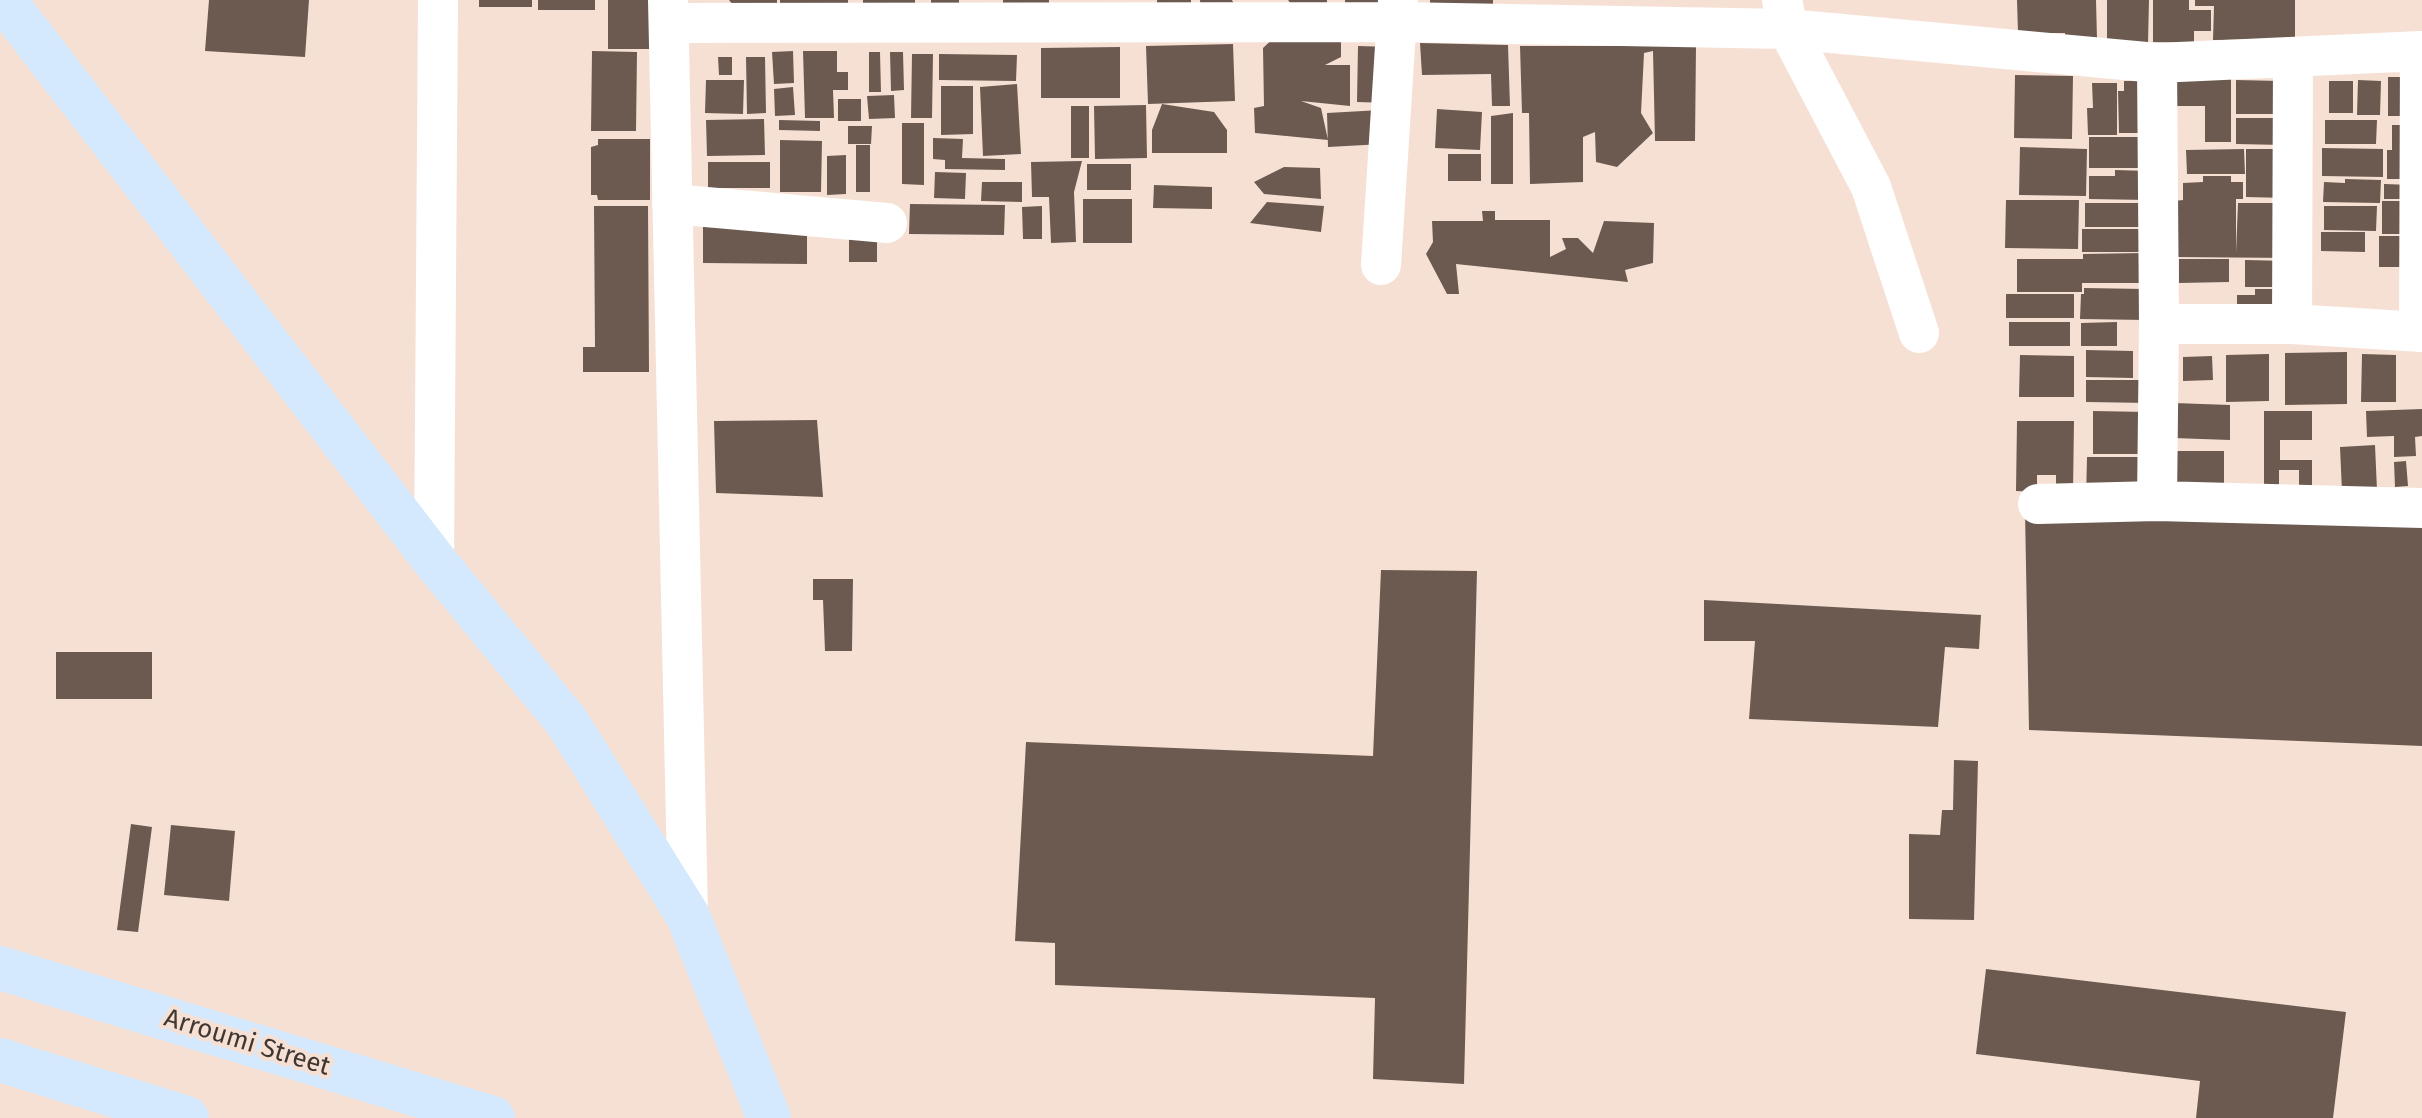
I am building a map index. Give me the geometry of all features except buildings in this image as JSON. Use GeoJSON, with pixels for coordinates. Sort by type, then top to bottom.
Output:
{"type":"FeatureCollection","features":[{"type":"Feature","properties":{"kind":"main road"},"geometry":{"type":"LineString","coordinates":[[4,0],[434,560],[567,722],[688,916],[769,1118]]}},
{"type":"Feature","properties":{"kind":"main road","name":"Arroumi Street"},"geometry":{"type":"LineString","coordinates":[[0,968],[493,1118]]}},
{"type":"Feature","properties":{"kind":"main road"},"geometry":{"type":"LineString","coordinates":[[0,1060],[187,1118]]}},
{"type":"Feature","properties":{"kind":"street"},"geometry":{"type":"LineString","coordinates":[[434,560],[438,0]]}},
{"type":"Feature","properties":{"kind":"street"},"geometry":{"type":"LineString","coordinates":[[1381,265],[1398,11]]}},
{"type":"Feature","properties":{"kind":"street"},"geometry":{"type":"LineString","coordinates":[[688,916],[668,12],[1785,14],[2157,63],[2421,51],[2421,332],[2292,324],[2159,324]]}},
{"type":"Feature","properties":{"kind":"street"},"geometry":{"type":"LineString","coordinates":[[1785,14],[1871,187],[1919,333]]}},
{"type":"Feature","properties":{"kind":"street"},"geometry":{"type":"LineString","coordinates":[[2292,324],[2293,58]]}},
{"type":"Feature","properties":{"kind":"street"},"geometry":{"type":"LineString","coordinates":[[2157,63],[2157,501]]}},
{"type":"Feature","properties":{"kind":"street"},"geometry":{"type":"LineString","coordinates":[[672,204],[887,223]]}},
{"type":"Feature","properties":{"kind":"street"},"geometry":{"type":"LineString","coordinates":[[2038,504],[2157,501],[2422,508]]}}]}
